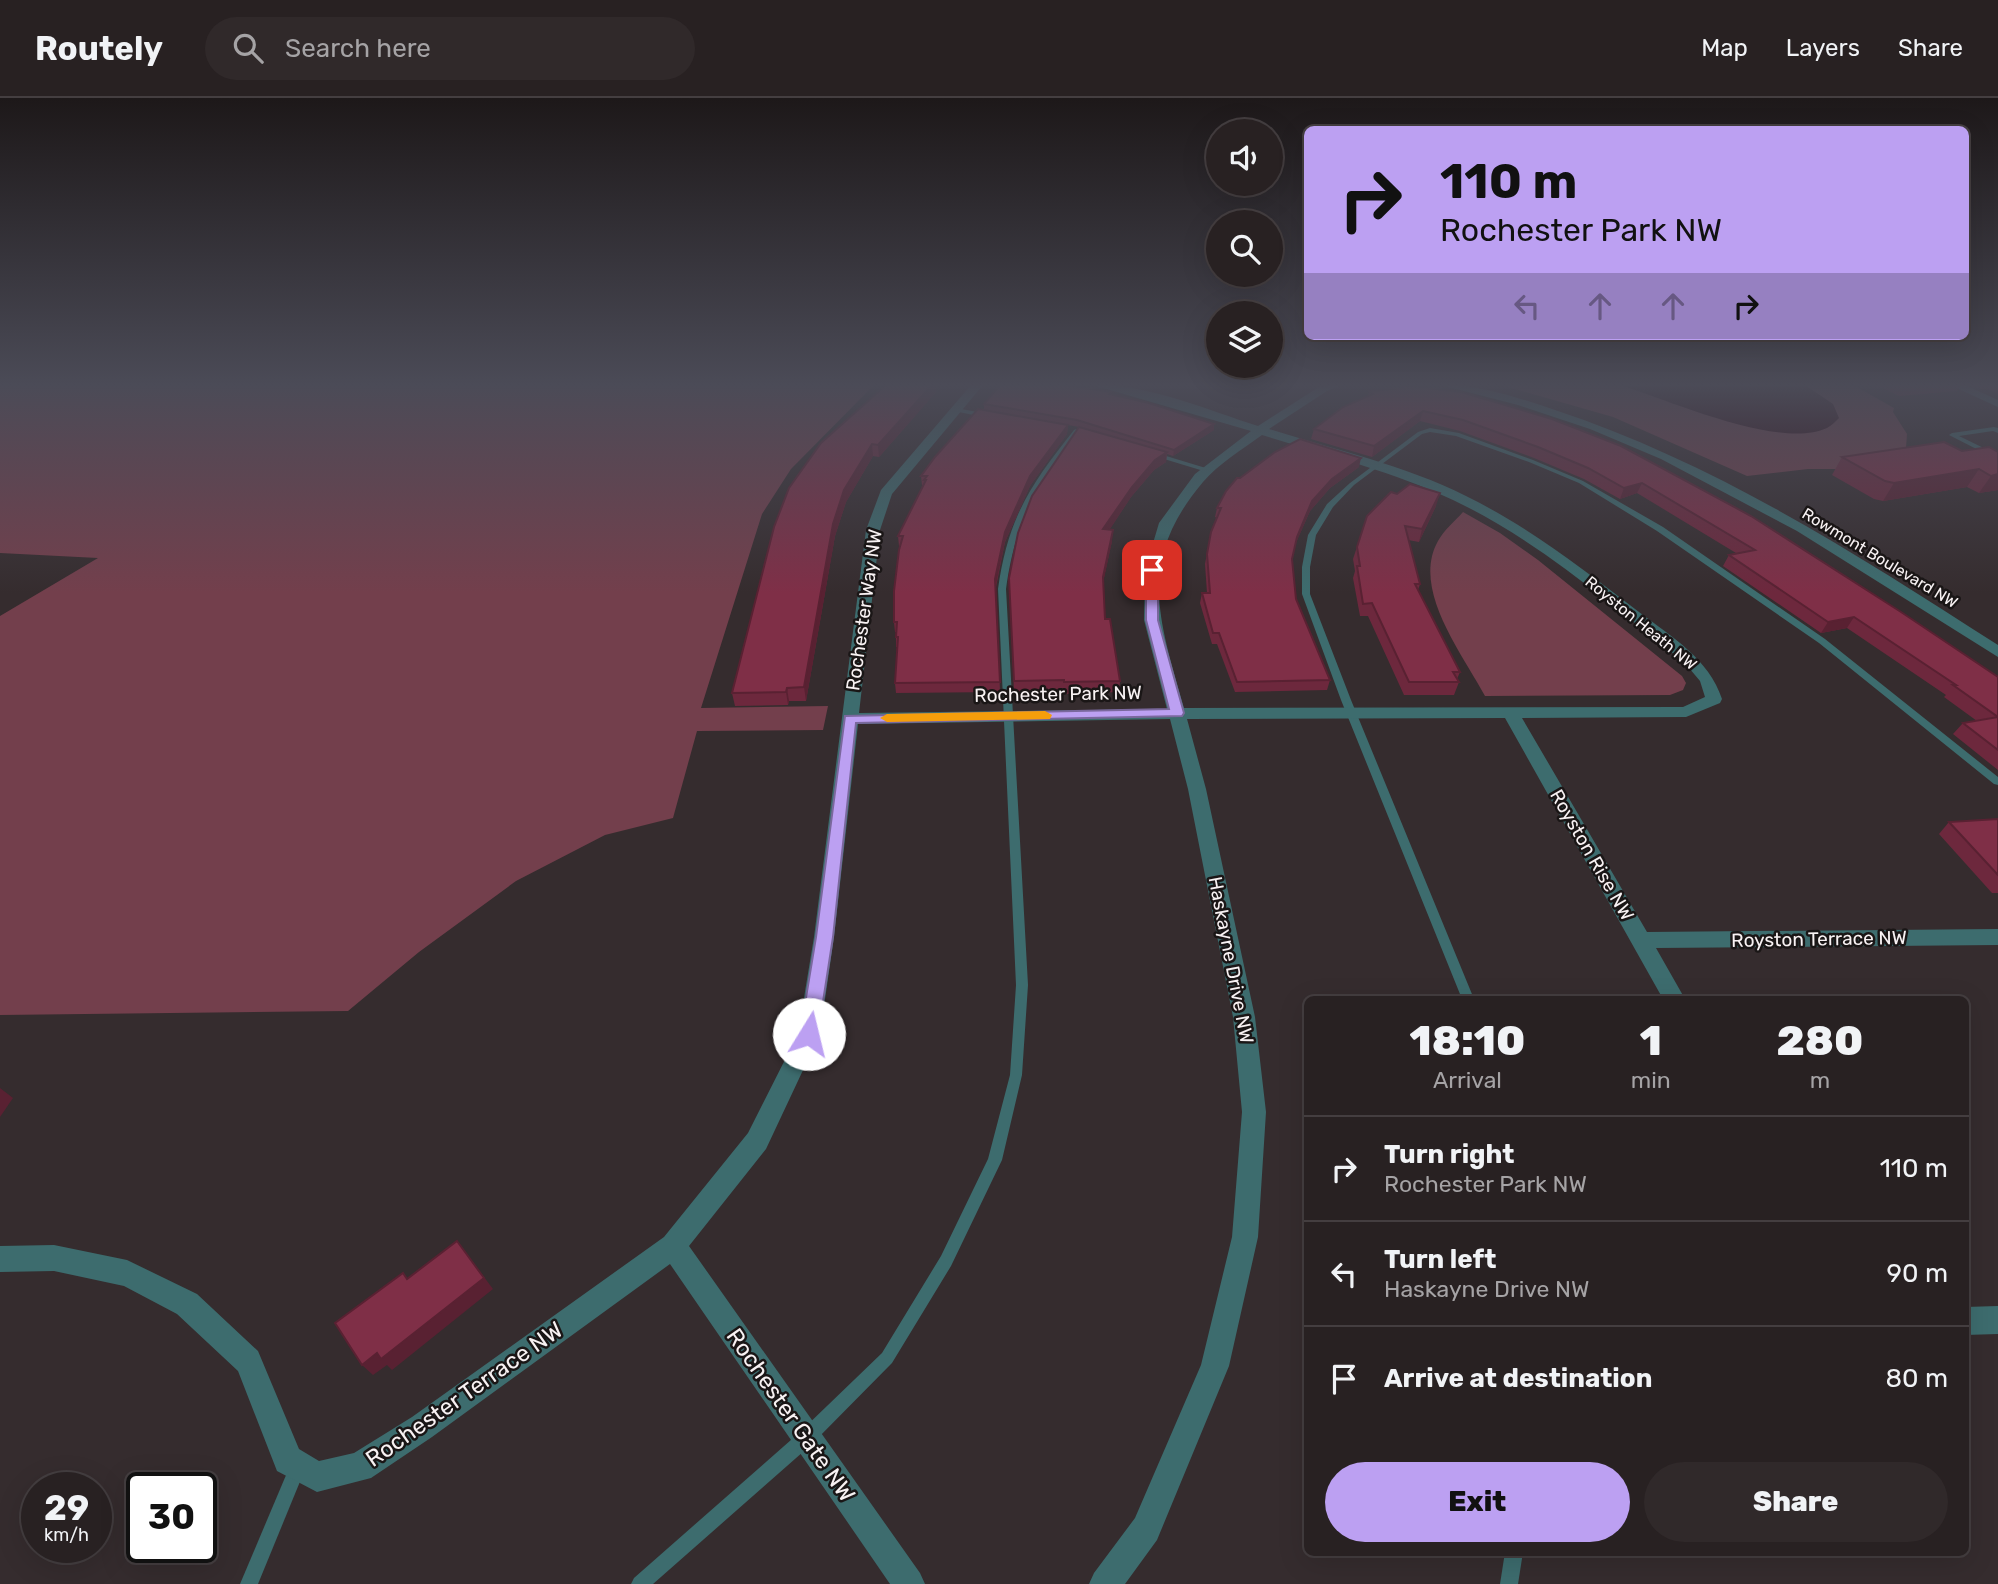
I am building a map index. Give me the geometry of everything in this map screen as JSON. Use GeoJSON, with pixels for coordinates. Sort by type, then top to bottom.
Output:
{"type":"FeatureCollection","features":[{"type":"Feature","properties":{"kind":"street","name":"Rochester Way NW"},"geometry":{"type":"LineString","coordinates":[[673,1246],[757,1141],[809,1034],[824,937],[873,530],[886,493],[919,454]]}},
{"type":"Feature","properties":{"kind":"street","name":"Haskayne Drive NW"},"geometry":{"type":"LineString","coordinates":[[1105,1584],[1146,1529],[1215,1366],[1245,1237],[1254,1112],[1244,1017],[1197,789],[1152,620],[1152,570],[1166,523],[1208,470],[1228,454]]}},
{"type":"Feature","properties":{"kind":"street","name":"Royston Heath NW"},"geometry":{"type":"LineString","coordinates":[[1338,454],[1435,487],[1469,503],[1539,544],[1690,659],[1709,680],[1714,699],[1686,712],[1351,712]]}},
{"type":"Feature","properties":{"kind":"street","name":"Rowmont Boulevard NW"},"geometry":{"type":"LineString","coordinates":[[1660,454],[1693,469],[1826,544],[1998,651]]}},
{"type":"Feature","properties":{"kind":"street","name":"Royston Rise NW"},"geometry":{"type":"LineString","coordinates":[[1510,710],[1672,996]]}},
{"type":"Feature","properties":{"kind":"street","name":"Rochester Park NW"},"geometry":{"type":"LineString","coordinates":[[850,719],[1351,712]]}},
{"type":"Feature","properties":{"kind":"street","name":"Royston Terrace NW"},"geometry":{"type":"LineString","coordinates":[[1640,940],[1998,937]]}},
{"type":"Feature","properties":{"kind":"street","name":"Rochester Gate NW"},"geometry":{"type":"LineString","coordinates":[[673,1246],[909,1584]]}},
{"type":"Feature","properties":{"kind":"street","name":"Rochester Terrace NW"},"geometry":{"type":"LineString","coordinates":[[299,1466],[317,1477],[360,1467],[422,1427],[673,1246]]}},
{"type":"Feature","properties":{"kind":"street"},"geometry":{"type":"LineString","coordinates":[[0,1259],[54,1258],[127,1273],[187,1304],[248,1361],[288,1460],[299,1466]]}},
{"type":"Feature","properties":{"kind":"street"},"geometry":{"type":"LineString","coordinates":[[1969,1321],[1998,1320]]}},
{"type":"Feature","properties":{"kind":"lane"},"geometry":{"type":"LineString","coordinates":[[640,1584],[806,1438],[887,1358],[946,1261],[995,1160],[1016,1075],[1022,985],[1002,589],[1006,555],[1016,522],[1032,489],[1055,454]]}},
{"type":"Feature","properties":{"kind":"lane"},"geometry":{"type":"LineString","coordinates":[[1154,454],[1208,470]]}},
{"type":"Feature","properties":{"kind":"lane"},"geometry":{"type":"LineString","coordinates":[[1392,454],[1330,506],[1312,535],[1306,566],[1306,594],[1467,996]]}},
{"type":"Feature","properties":{"kind":"lane"},"geometry":{"type":"LineString","coordinates":[[1511,454],[1581,482],[1660,529],[1822,641],[1998,782]]}},
{"type":"Feature","properties":{"kind":"lane"},"geometry":{"type":"LineString","coordinates":[[249,1584],[299,1466]]}},
{"type":"Feature","properties":{"kind":"lane"},"geometry":{"type":"LineString","coordinates":[[1509,1584],[1513,1556]]}},
{"type":"Feature","properties":{"kind":"shaded area"},"geometry":{"type":"Polygon","coordinates":[[[0,454],[805,454],[791,469],[762,514],[701,708],[828,706],[823,730],[697,731],[673,818],[605,835],[516,881],[419,952],[348,1011],[0,1015],[0,616],[98,558],[0,553],[0,454]]]}},
{"type":"Feature","properties":{"kind":"shaded area"},"geometry":{"type":"Polygon","coordinates":[[[1698,454],[1889,454],[1851,469],[1808,469],[1747,476],[1698,454]]]}},
{"type":"Feature","properties":{"kind":"shaded area"},"geometry":{"type":"Polygon","coordinates":[[[1463,512],[1500,533],[1538,560],[1682,676],[1686,683],[1683,690],[1670,695],[1485,696],[1443,620],[1431,579],[1431,560],[1438,541],[1463,512]]]}},
{"type":"Feature","properties":{"kind":"building"},"geometry":{"type":"Polygon","coordinates":[[[813,454],[866,454],[844,490],[833,524],[804,687],[787,688],[786,692],[732,693],[774,527],[789,488],[813,454]]]}},
{"type":"Feature","properties":{"kind":"building"},"geometry":{"type":"Polygon","coordinates":[[[937,454],[1046,454],[1030,476],[1005,532],[995,579],[1000,682],[895,683],[898,637],[897,622],[894,622],[894,591],[903,536],[898,536],[926,480],[927,476],[921,476],[937,454]]]}},
{"type":"Feature","properties":{"kind":"building"},"geometry":{"type":"Polygon","coordinates":[[[1060,454],[1163,454],[1155,460],[1132,487],[1103,529],[1113,530],[1103,577],[1105,619],[1110,619],[1120,681],[1014,681],[1009,578],[1018,533],[1032,496],[1060,454]]]}},
{"type":"Feature","properties":{"kind":"building"},"geometry":{"type":"Polygon","coordinates":[[[1272,454],[1349,454],[1361,458],[1332,479],[1312,501],[1297,537],[1292,559],[1296,599],[1330,680],[1237,682],[1219,633],[1213,633],[1202,593],[1210,593],[1207,554],[1211,532],[1221,508],[1217,508],[1226,491],[1272,454]]]}},
{"type":"Feature","properties":{"kind":"building"},"geometry":{"type":"Polygon","coordinates":[[[1555,454],[1637,454],[1751,516],[1998,677],[1998,717],[1953,685],[1956,685],[1854,617],[1828,622],[1729,555],[1755,550],[1642,483],[1624,488],[1555,454]]]}},
{"type":"Feature","properties":{"kind":"building"},"geometry":{"type":"Polygon","coordinates":[[[1860,454],[1998,454],[1998,474],[1991,476],[1979,469],[1894,483],[1885,481],[1842,457],[1860,454]]]}},
{"type":"Feature","properties":{"kind":"building"},"geometry":{"type":"Polygon","coordinates":[[[1410,484],[1440,493],[1422,529],[1405,526],[1420,584],[1415,584],[1460,672],[1453,672],[1459,682],[1409,682],[1372,603],[1363,604],[1357,547],[1367,516],[1391,492],[1397,494],[1410,484]]]}},
{"type":"Feature","properties":{"kind":"building"},"geometry":{"type":"Polygon","coordinates":[[[1998,717],[1998,750],[1963,723],[1998,717]]]}},
{"type":"Feature","properties":{"kind":"building"},"geometry":{"type":"Polygon","coordinates":[[[1998,819],[1998,875],[1949,822],[1998,819]]]}},
{"type":"Feature","properties":{"kind":"building"},"geometry":{"type":"Polygon","coordinates":[[[457,1241],[484,1278],[381,1359],[377,1353],[362,1365],[335,1323],[403,1273],[407,1279],[457,1241]]]}},
{"type":"Feature","properties":{"kind":"slow traffic"},"geometry":{"type":"LineString","coordinates":[[887,718],[1045,715]]}},
{"type":"Feature","properties":{"kind":"route"},"geometry":{"type":"LineString","coordinates":[[809,1034],[824,937],[850,719],[1177,713],[1152,620],[1152,570]]}}]}
